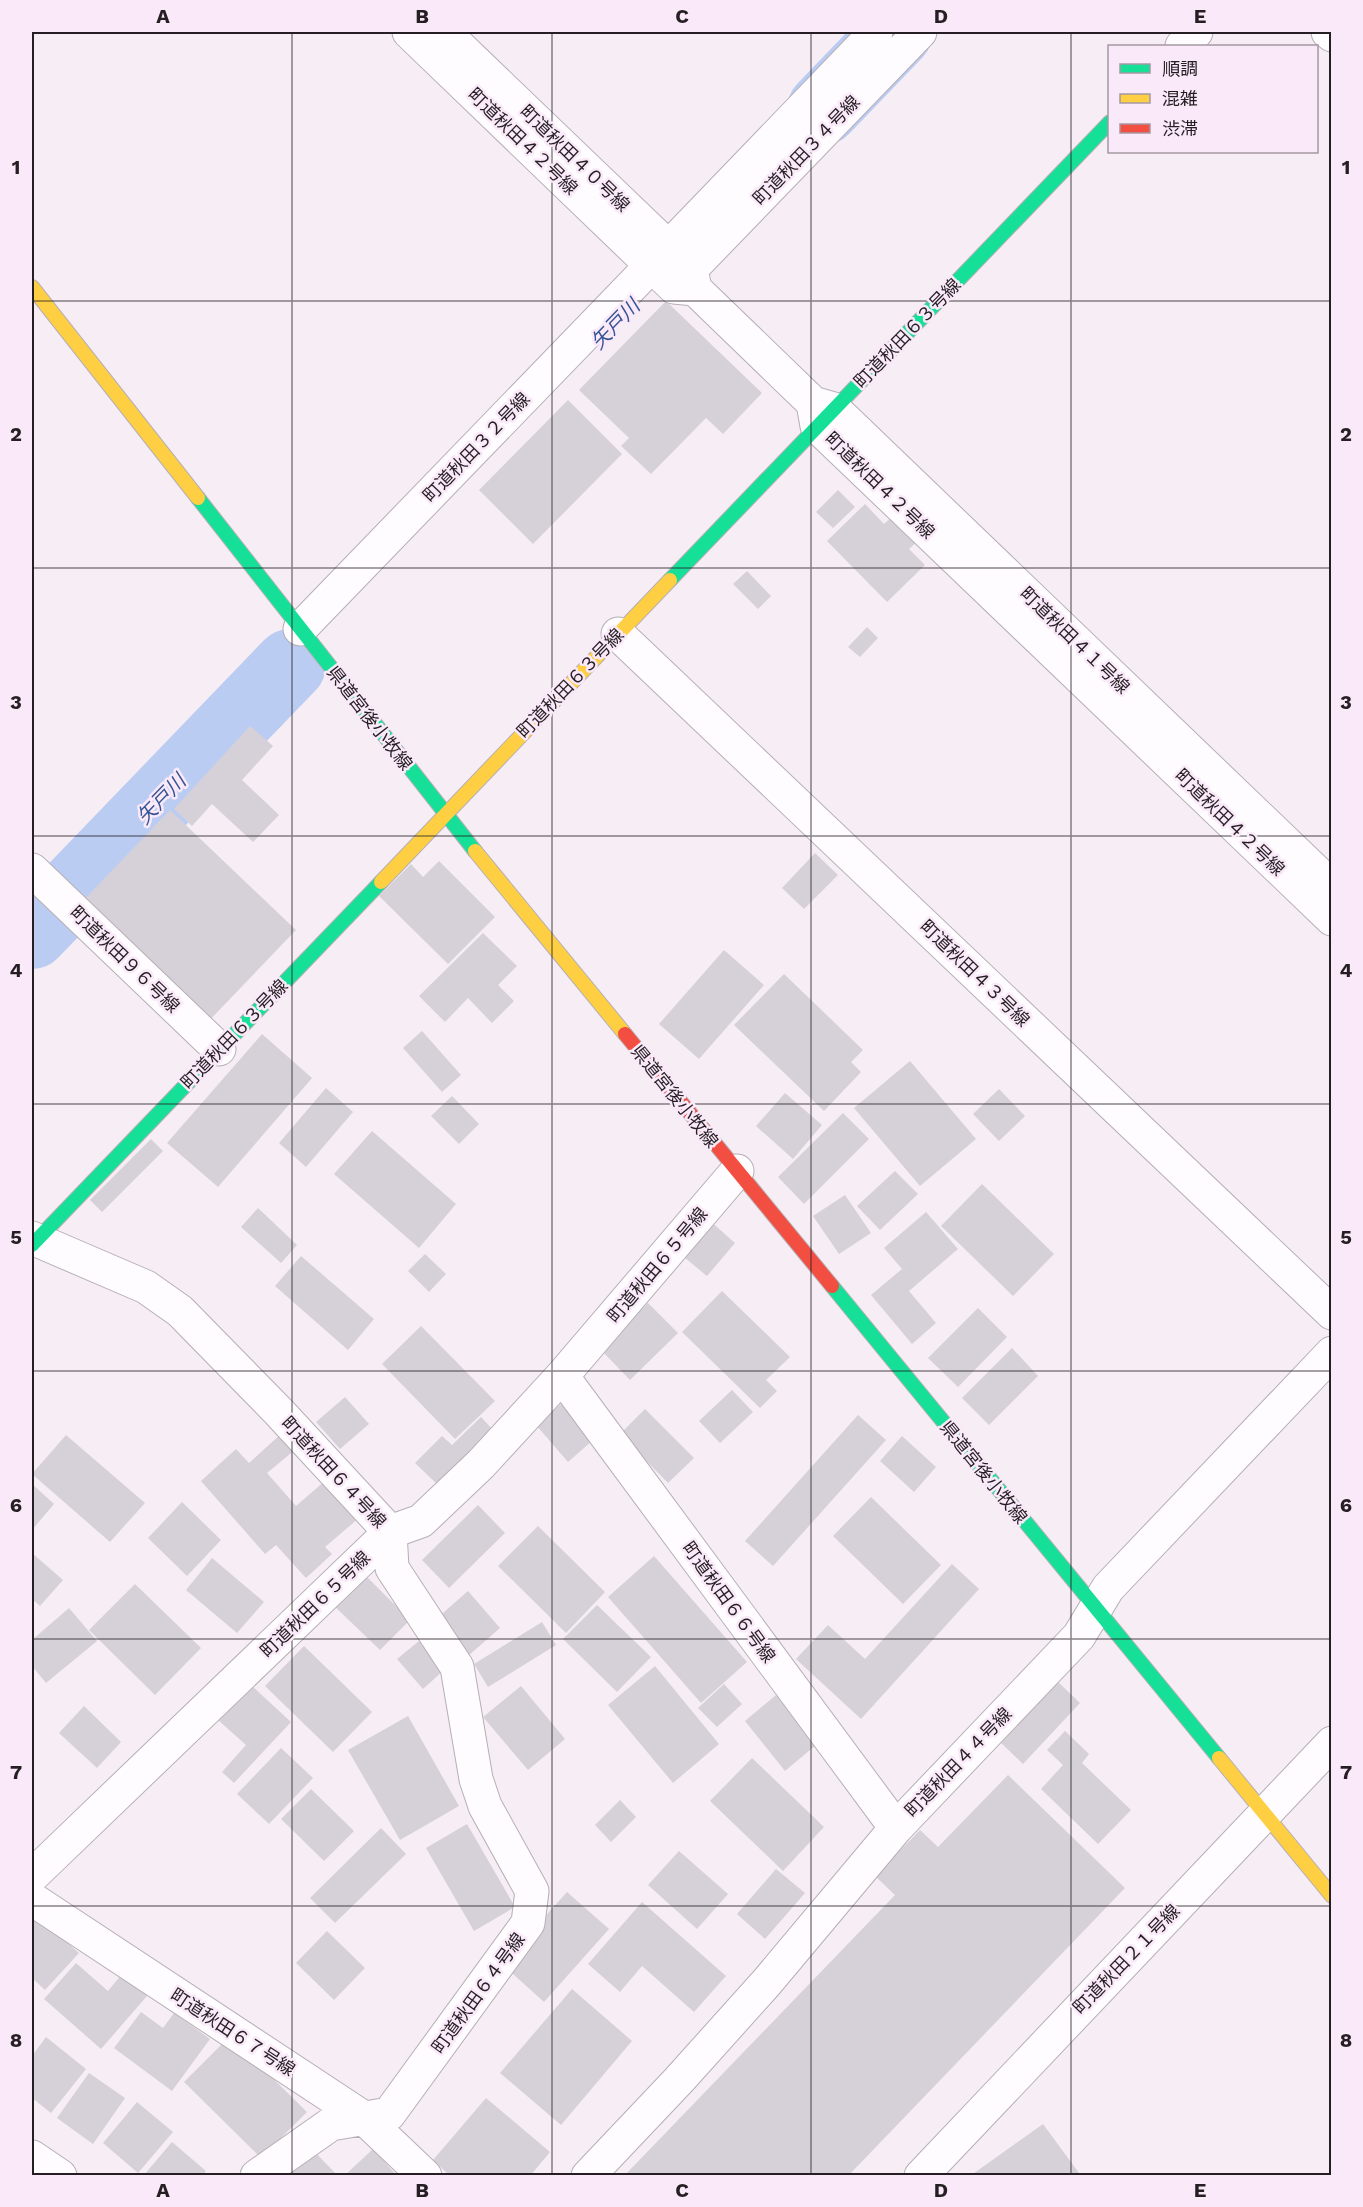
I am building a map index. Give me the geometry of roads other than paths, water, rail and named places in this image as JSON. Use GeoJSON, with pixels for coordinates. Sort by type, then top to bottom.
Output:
{"type":"FeatureCollection","features":[{"type":"Feature","properties":{"kind":"main road","name":"町道秋田６３号線"},"geometry":{"type":"LineString","coordinates":[[33,1241],[618,634],[821,412],[1108,124]]}},
{"type":"Feature","properties":{"kind":"main road","name":"県道宮後小牧線"},"geometry":{"type":"LineString","coordinates":[[32,287],[445,814],[1332,1896]]}},
{"type":"Feature","properties":{"kind":"street","name":"町道秋田４２号線"},"geometry":{"type":"LineString","coordinates":[[409,32],[677,268],[1332,919]]}},
{"type":"Feature","properties":{"kind":"street","name":"町道秋田４０号線"},"geometry":{"type":"LineString","coordinates":[[444,32],[677,268]]}},
{"type":"Feature","properties":{"kind":"street","name":"町道秋田３２号線"},"geometry":{"type":"LineString","coordinates":[[300,629],[677,268],[876,32]]}},
{"type":"Feature","properties":{"kind":"street","name":"町道秋田３４号線"},"geometry":{"type":"LineString","coordinates":[[677,268],[920,32]]}},
{"type":"Feature","properties":{"kind":"street"},"geometry":{"type":"LineString","coordinates":[[1183,45],[1196,32]]}},
{"type":"Feature","properties":{"kind":"street","name":"町道秋田４１号線"},"geometry":{"type":"LineString","coordinates":[[821,412],[1332,887]]}},
{"type":"Feature","properties":{"kind":"street","name":"町道秋田４３号線"},"geometry":{"type":"LineString","coordinates":[[618,634],[1332,1313]]}},
{"type":"Feature","properties":{"kind":"street","name":"町道秋田９６号線"},"geometry":{"type":"LineString","coordinates":[[32,870],[219,1049]]}},
{"type":"Feature","properties":{"kind":"street","name":"町道秋田６５号線"},"geometry":{"type":"LineString","coordinates":[[32,1876],[390,1532],[421,1521],[481,1464],[562,1376],[737,1171]]}},
{"type":"Feature","properties":{"kind":"street","name":"町道秋田６４号線"},"geometry":{"type":"LineString","coordinates":[[33,1241],[146,1287],[180,1311],[279,1412],[390,1532],[392,1568],[457,1667],[476,1779],[484,1806],[532,1891],[528,1923],[390,2114],[331,2124],[257,2175]]}},
{"type":"Feature","properties":{"kind":"street","name":"町道秋田４４号線"},"geometry":{"type":"LineString","coordinates":[[588,2175],[679,2080],[767,1982],[896,1828],[1079,1636],[1108,1588],[1332,1353]]}},
{"type":"Feature","properties":{"kind":"street","name":"町道秋田６６号線"},"geometry":{"type":"LineString","coordinates":[[562,1376],[896,1828]]}},
{"type":"Feature","properties":{"kind":"street","name":"町道秋田２１号線"},"geometry":{"type":"LineString","coordinates":[[921,2175],[1332,1743]]}},
{"type":"Feature","properties":{"kind":"street","name":"町道秋田６７号線"},"geometry":{"type":"LineString","coordinates":[[32,1899],[364,2118],[425,2175]]}},
{"type":"Feature","properties":{"kind":"street"},"geometry":{"type":"LineString","coordinates":[[32,2157],[60,2175]]}},
{"type":"Feature","properties":{"kind":"waterway","name":"矢戸川"},"geometry":{"type":"LineString","coordinates":[[823,109],[897,32]]}},
{"type":"Feature","properties":{"kind":"waterway","name":"矢戸川"},"geometry":{"type":"LineString","coordinates":[[32,933],[290,665]]}}]}
